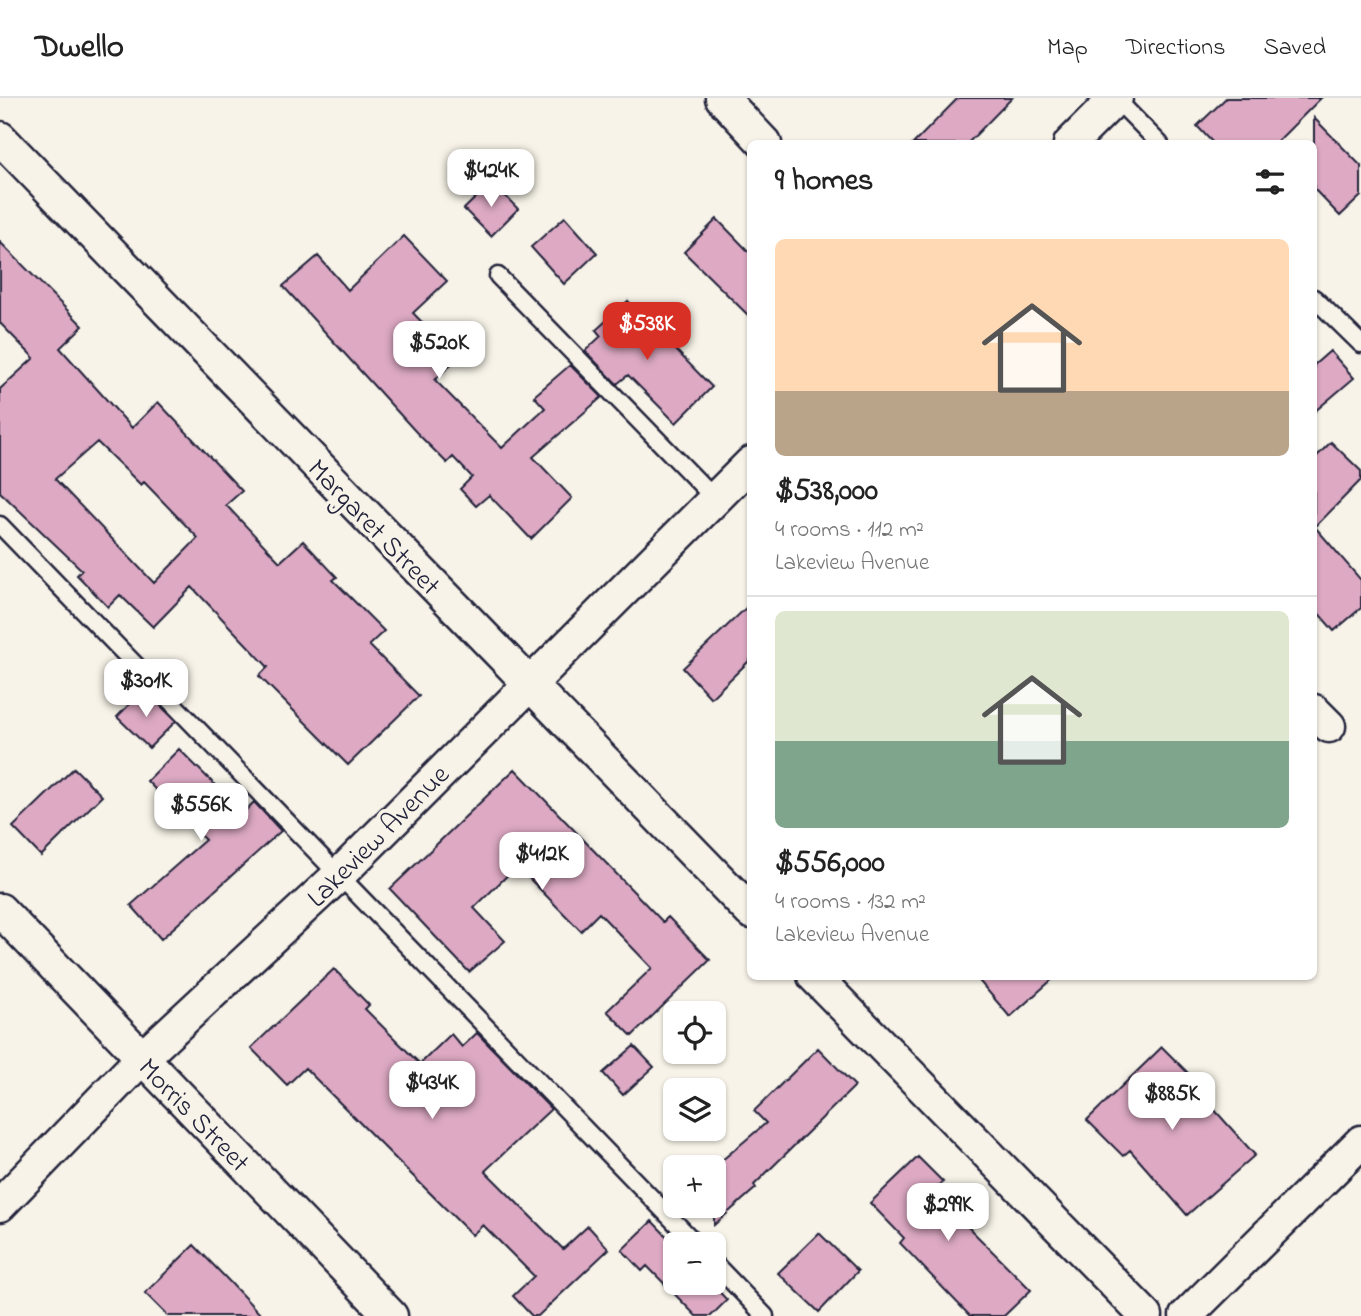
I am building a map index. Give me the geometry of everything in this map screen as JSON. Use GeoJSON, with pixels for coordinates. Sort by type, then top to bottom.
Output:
{"type":"FeatureCollection","features":[{"type":"Feature","properties":{"kind":"street"},"geometry":{"type":"LineString","coordinates":[[722,98],[761,140]]}},
{"type":"Feature","properties":{"kind":"street"},"geometry":{"type":"LineString","coordinates":[[1074,140],[1115,98]]}},
{"type":"Feature","properties":{"kind":"street","name":"Margaret Street"},"geometry":{"type":"LineString","coordinates":[[0,138],[747,908]]}},
{"type":"Feature","properties":{"kind":"street","name":"Lakeview Avenue"},"geometry":{"type":"LineString","coordinates":[[0,1205],[141,1059],[339,875],[747,467]]}},
{"type":"Feature","properties":{"kind":"street","name":"Morris Street"},"geometry":{"type":"LineString","coordinates":[[0,910],[391,1316]]}},
{"type":"Feature","properties":{"kind":"street"},"geometry":{"type":"LineString","coordinates":[[818,980],[1146,1316]]}},
{"type":"Feature","properties":{"kind":"street"},"geometry":{"type":"LineString","coordinates":[[1186,1316],[1361,1142]]}},
{"type":"Feature","properties":{"kind":"lane"},"geometry":{"type":"LineString","coordinates":[[1115,98],[1156,140]]}},
{"type":"Feature","properties":{"kind":"lane"},"geometry":{"type":"LineString","coordinates":[[498,276],[715,499]]}},
{"type":"Feature","properties":{"kind":"lane"},"geometry":{"type":"LineString","coordinates":[[1317,301],[1361,344]]}},
{"type":"Feature","properties":{"kind":"lane"},"geometry":{"type":"LineString","coordinates":[[0,525],[684,1232]]}},
{"type":"Feature","properties":{"kind":"lane"},"geometry":{"type":"LineString","coordinates":[[726,1275],[765,1316]]}},
{"type":"Feature","properties":{"kind":"building"},"geometry":{"type":"Polygon","coordinates":[[[958,98],[1012,98],[971,140],[917,140],[958,98]]]}},
{"type":"Feature","properties":{"kind":"building"},"geometry":{"type":"Polygon","coordinates":[[[1226,98],[1321,98],[1279,140],[1210,140],[1197,126],[1226,98]]]}},
{"type":"Feature","properties":{"kind":"building"},"geometry":{"type":"Polygon","coordinates":[[[1314,118],[1361,166],[1361,196],[1340,216],[1317,192],[1317,140],[1314,140],[1314,118]]]}},
{"type":"Feature","properties":{"kind":"building"},"geometry":{"type":"Polygon","coordinates":[[[492,182],[518,209],[491,236],[464,209],[492,182]]]}},
{"type":"Feature","properties":{"kind":"building"},"geometry":{"type":"Polygon","coordinates":[[[565,217],[597,253],[564,284],[531,247],[565,217]]]}},
{"type":"Feature","properties":{"kind":"building"},"geometry":{"type":"Polygon","coordinates":[[[717,219],[747,250],[747,314],[684,252],[717,219]]]}},
{"type":"Feature","properties":{"kind":"building"},"geometry":{"type":"Polygon","coordinates":[[[404,236],[447,281],[413,313],[457,358],[435,380],[502,448],[545,408],[534,396],[570,365],[602,397],[533,457],[572,498],[531,539],[489,495],[476,506],[460,489],[472,477],[453,457],[447,463],[416,432],[283,286],[318,256],[348,290],[404,236]]]}},
{"type":"Feature","properties":{"kind":"building"},"geometry":{"type":"Polygon","coordinates":[[[0,242],[83,326],[60,348],[132,428],[158,402],[242,491],[226,505],[280,562],[303,541],[337,577],[333,580],[384,631],[369,645],[419,696],[348,765],[259,676],[268,667],[192,587],[153,627],[120,595],[108,607],[77,575],[82,570],[0,492],[0,389],[34,358],[0,323],[0,242]],[[97,442],[55,479],[154,583],[198,538],[144,482],[141,485],[97,442]]]}},
{"type":"Feature","properties":{"kind":"building"},"geometry":{"type":"Polygon","coordinates":[[[628,301],[712,387],[676,423],[628,375],[617,384],[585,351],[601,336],[596,330],[628,301]]]}},
{"type":"Feature","properties":{"kind":"building"},"geometry":{"type":"Polygon","coordinates":[[[1330,351],[1354,378],[1317,409],[1317,362],[1330,351]]]}},
{"type":"Feature","properties":{"kind":"building"},"geometry":{"type":"Polygon","coordinates":[[[1331,442],[1361,471],[1361,480],[1317,525],[1317,456],[1331,442]]]}},
{"type":"Feature","properties":{"kind":"building"},"geometry":{"type":"Polygon","coordinates":[[[1317,529],[1361,580],[1361,608],[1334,631],[1317,611],[1317,529]]]}},
{"type":"Feature","properties":{"kind":"building"},"geometry":{"type":"Polygon","coordinates":[[[747,607],[747,663],[711,698],[683,668],[747,607]]]}},
{"type":"Feature","properties":{"kind":"building"},"geometry":{"type":"Polygon","coordinates":[[[144,689],[176,721],[149,748],[117,717],[144,689]]]}},
{"type":"Feature","properties":{"kind":"building"},"geometry":{"type":"Polygon","coordinates":[[[179,749],[243,813],[254,802],[281,831],[161,939],[131,905],[205,840],[147,781],[179,749]]]}},
{"type":"Feature","properties":{"kind":"building"},"geometry":{"type":"Polygon","coordinates":[[[74,768],[102,796],[41,856],[13,827],[74,768]]]}},
{"type":"Feature","properties":{"kind":"building"},"geometry":{"type":"Polygon","coordinates":[[[515,769],[663,922],[668,917],[710,960],[668,1001],[663,1001],[663,1006],[632,1036],[607,1011],[652,968],[599,913],[581,931],[517,866],[474,908],[505,941],[469,972],[390,889],[515,769]]]}},
{"type":"Feature","properties":{"kind":"building"},"geometry":{"type":"Polygon","coordinates":[[[334,969],[369,1005],[365,1009],[420,1064],[451,1034],[462,1047],[477,1033],[551,1109],[485,1171],[563,1249],[588,1226],[609,1249],[538,1316],[532,1316],[513,1296],[534,1276],[483,1225],[472,1235],[305,1068],[287,1085],[251,1048],[334,969]]]}},
{"type":"Feature","properties":{"kind":"building"},"geometry":{"type":"Polygon","coordinates":[[[978,980],[1052,980],[1010,1017],[978,980]]]}},
{"type":"Feature","properties":{"kind":"building"},"geometry":{"type":"Polygon","coordinates":[[[634,1046],[654,1067],[623,1095],[603,1073],[634,1046]]]}},
{"type":"Feature","properties":{"kind":"building"},"geometry":{"type":"Polygon","coordinates":[[[1162,1047],[1198,1083],[1194,1087],[1255,1155],[1187,1215],[1130,1150],[1123,1156],[1087,1120],[1162,1047]]]}},
{"type":"Feature","properties":{"kind":"building"},"geometry":{"type":"Polygon","coordinates":[[[818,1048],[855,1086],[754,1185],[756,1188],[726,1214],[726,1157],[766,1123],[754,1111],[818,1048]]]}},
{"type":"Feature","properties":{"kind":"building"},"geometry":{"type":"Polygon","coordinates":[[[918,1157],[943,1182],[939,1185],[974,1221],[968,1227],[1031,1290],[1004,1316],[970,1316],[900,1243],[904,1238],[870,1203],[918,1157]]]}},
{"type":"Feature","properties":{"kind":"building"},"geometry":{"type":"Polygon","coordinates":[[[652,1221],[663,1232],[663,1282],[647,1266],[642,1271],[622,1250],[652,1221]]]}},
{"type":"Feature","properties":{"kind":"building"},"geometry":{"type":"Polygon","coordinates":[[[819,1233],[858,1271],[819,1312],[778,1273],[819,1233]]]}},
{"type":"Feature","properties":{"kind":"building"},"geometry":{"type":"Polygon","coordinates":[[[194,1245],[262,1316],[168,1316],[145,1293],[194,1245]]]}},
{"type":"Feature","properties":{"kind":"building"},"geometry":{"type":"Polygon","coordinates":[[[675,1295],[722,1295],[727,1300],[711,1316],[696,1316],[675,1295]]]}}]}
